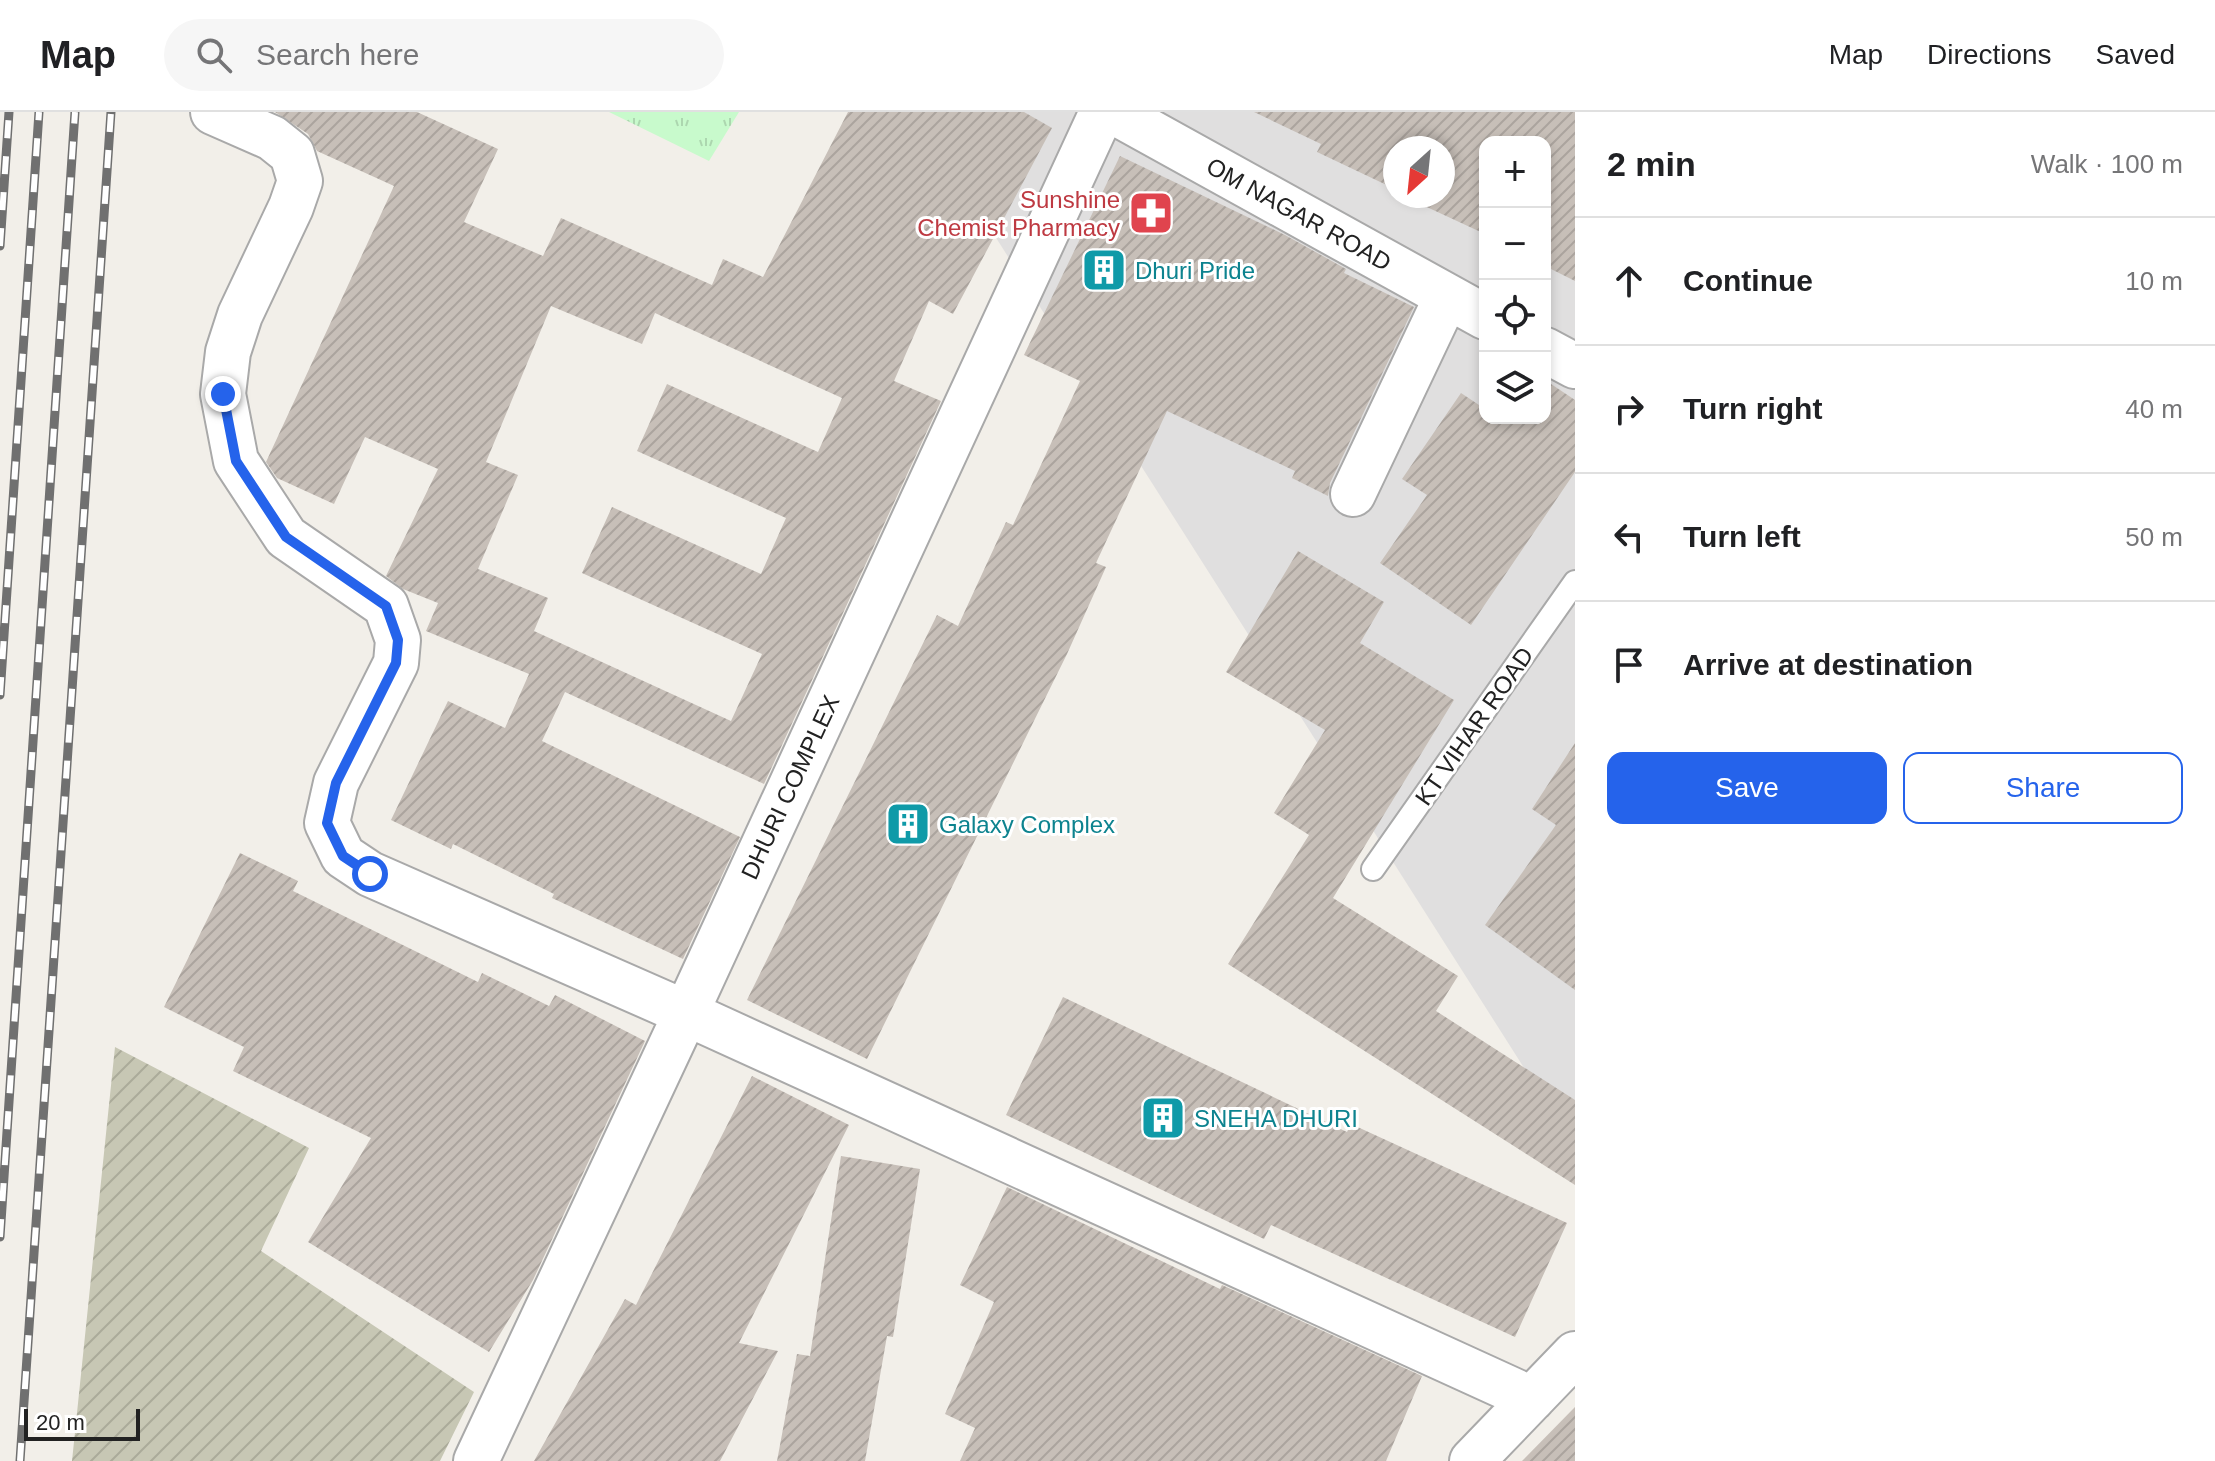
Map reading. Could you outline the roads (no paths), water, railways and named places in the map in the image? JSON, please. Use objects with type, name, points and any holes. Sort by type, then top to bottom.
[{"type":"street","points":[[213,112],[272,138],[292,154],[300,181],[291,207],[240,315],[228,352],[223,394],[236,461],[286,537],[386,606],[398,640],[396,663],[336,783],[327,823],[343,856],[370,874],[686,1013],[1532,1399]]},
{"type":"street","name":"DHURI COMPLEX","points":[[476,1461],[1102,112]]},
{"type":"street","name":"OM NAGAR ROAD","points":[[1114,112],[1479,314]]},
{"type":"street","points":[[1353,494],[1447,296]]},
{"type":"street","points":[[1549,352],[1575,366]]},
{"type":"street","points":[[1472,1461],[1575,1354]]},
{"type":"lane","name":"KT VIHAR ROAD","points":[[1373,869],[1575,582]]},
{"type":"railway","points":[[0,246],[9,112]]},
{"type":"railway","points":[[0,695],[39,112]]},
{"type":"railway","points":[[0,1237],[75,112]]},
{"type":"railway","points":[[20,1461],[111,112]]},
{"type":"place","name":"Sunshine Chemist Pharmacy","points":[[1151,213]]},
{"type":"place","name":"Dhuri Pride","points":[[1104,270]]},
{"type":"place","name":"Galaxy Complex","points":[[908,824]]},
{"type":"place","name":"SNEHA DHURI","points":[[1163,1118]]}]
